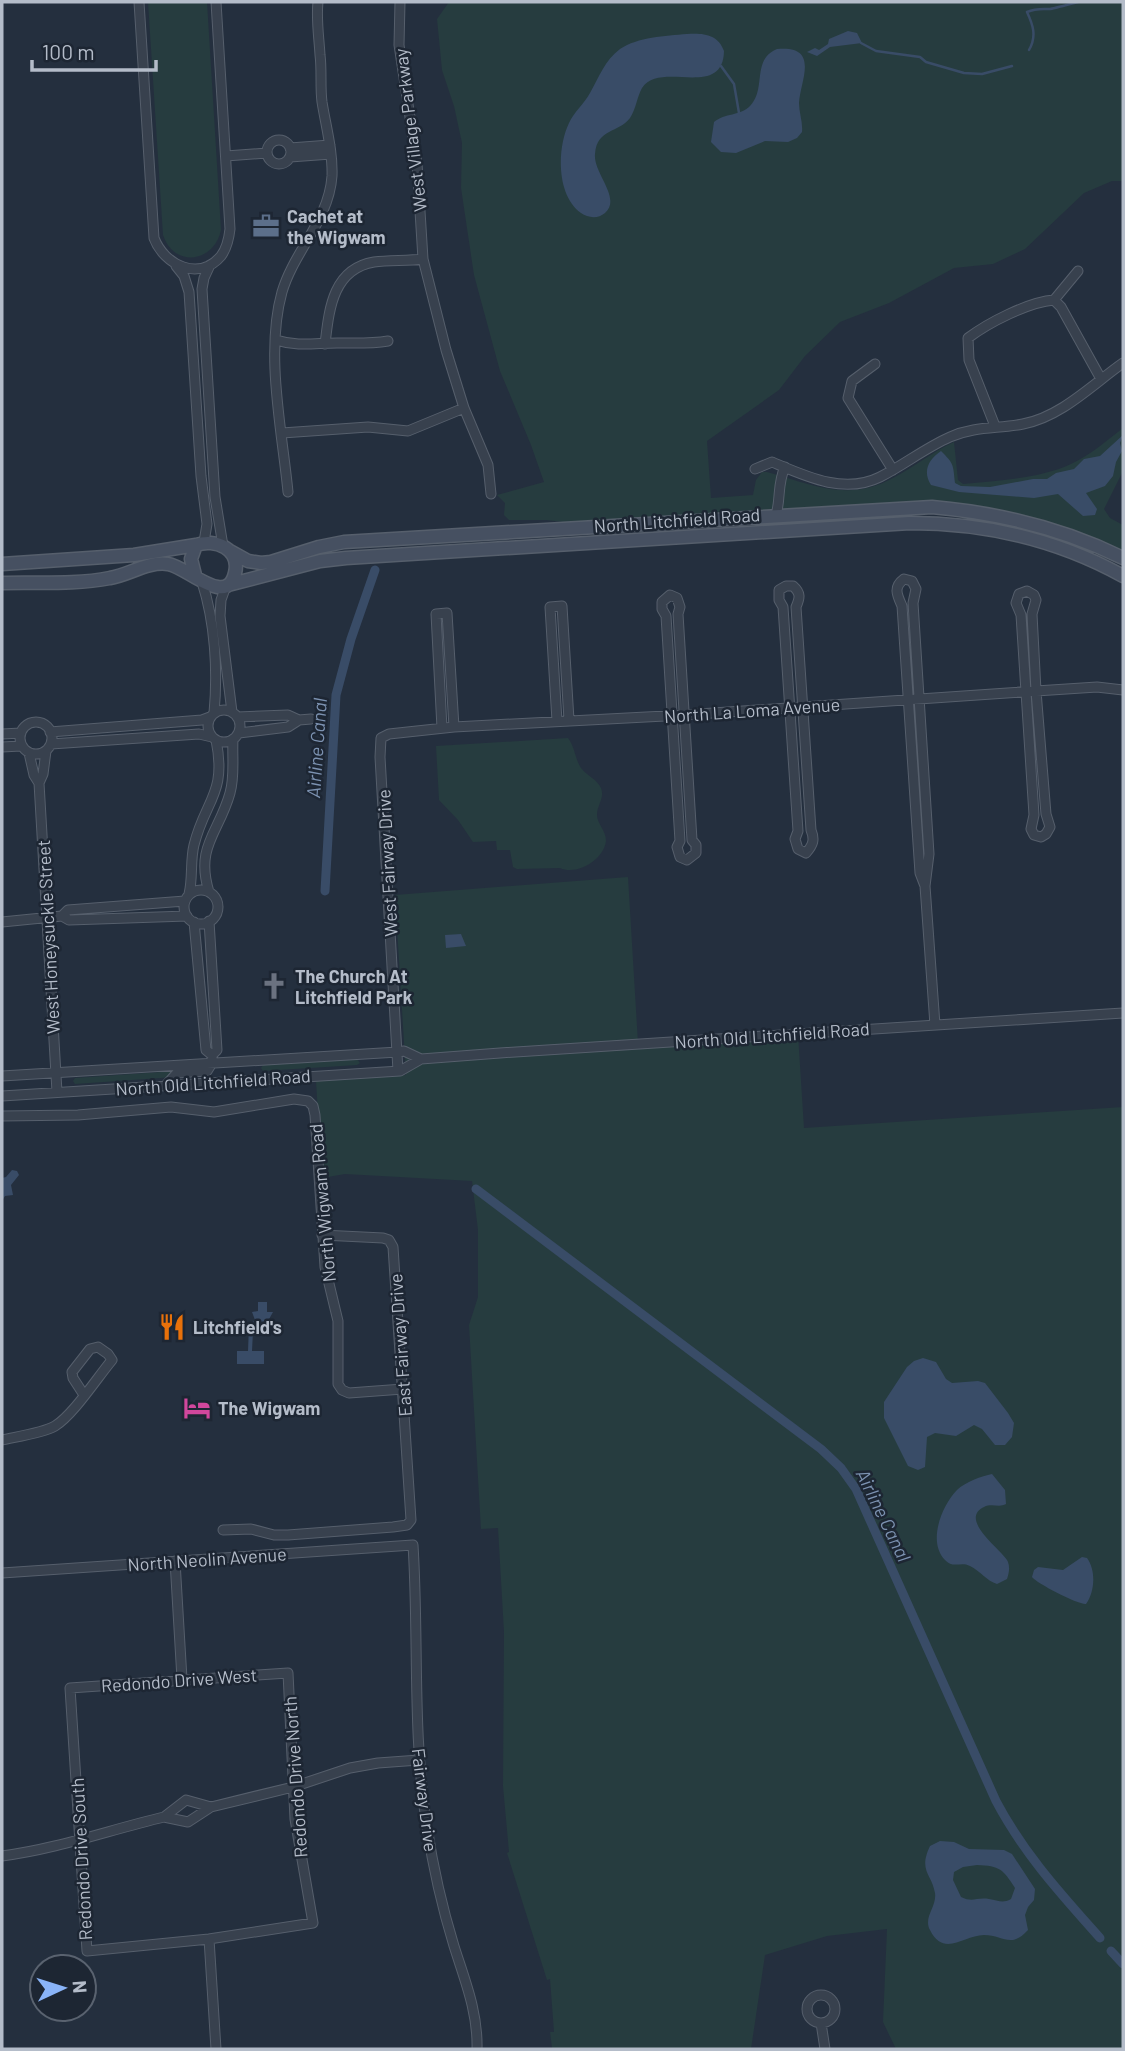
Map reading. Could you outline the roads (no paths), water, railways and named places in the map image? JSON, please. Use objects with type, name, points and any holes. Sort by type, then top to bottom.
[{"type":"main road","name":"North Litchfield Road","points":[[226,548],[248,561],[261,563],[344,542],[916,507],[977,512],[1058,530],[1123,558]]},
{"type":"main road","name":"North Litchfield Road","points":[[227,585],[320,561],[346,558],[923,523],[1013,534],[1088,558],[1123,576]]},
{"type":"main road","points":[[2,564],[134,555],[211,542],[226,548],[236,570],[227,585],[213,587],[178,566],[158,563],[111,578],[2,583]]},
{"type":"main road","points":[[199,578],[191,559],[200,544]]},
{"type":"street","points":[[139,2],[154,238],[157,247],[188,284],[201,476],[207,524],[200,544]]},
{"type":"street","points":[[216,2],[230,229],[228,244],[221,256],[210,265],[202,289],[215,497],[226,548]]},
{"type":"street","points":[[288,492],[278,405],[276,340],[281,295],[289,271],[314,229],[330,193],[331,149],[322,102],[318,2]]},
{"type":"street","name":"West Village Parkway","points":[[400,2],[399,45],[415,147],[423,259],[464,408],[488,465],[491,494]]},
{"type":"street","points":[[275,141],[286,142],[290,152],[285,163],[277,164],[270,160],[267,153],[269,145],[275,141]]},
{"type":"street","points":[[290,152],[331,149]]},
{"type":"street","points":[[226,156],[267,153]]},
{"type":"street","points":[[325,344],[331,304],[336,289],[346,276],[373,262],[423,259]]},
{"type":"street","points":[[174,265],[184,268],[210,265]]},
{"type":"street","points":[[995,426],[969,360],[968,338],[982,327],[1042,301],[1054,300],[1078,271]]},
{"type":"street","points":[[1054,300],[1061,307],[1101,379]]},
{"type":"street","points":[[192,338],[205,337]]},
{"type":"street","points":[[276,340],[303,346],[388,341]]},
{"type":"street","points":[[755,469],[772,462],[823,483],[850,484],[877,479],[949,437],[971,430],[1024,424],[1057,411],[1123,363]]},
{"type":"street","points":[[875,364],[852,381],[848,398],[893,470]]},
{"type":"street","points":[[282,433],[368,428],[408,431],[464,408]]},
{"type":"street","points":[[776,515],[779,506],[778,480],[785,467]]},
{"type":"street","points":[[199,578],[211,620],[215,698],[208,727],[219,753],[219,783],[194,845],[184,909],[191,919],[206,1050],[212,1059]]},
{"type":"street","points":[[925,886],[920,873],[902,606],[896,590],[898,583],[904,579],[912,581],[916,589],[913,603],[929,854],[925,886],[935,1025]]},
{"type":"street","points":[[209,892],[205,879],[205,855],[209,838],[230,795],[240,722],[234,715],[220,616],[221,600],[227,585]]},
{"type":"street","points":[[786,586],[793,586],[799,591],[800,599],[796,607],[798,644],[811,830],[814,837],[813,846],[806,853],[797,849],[795,839],[798,831],[795,782],[779,590],[786,586]]},
{"type":"street","points":[[1027,592],[1034,595],[1036,600],[1032,614],[1033,632],[1046,814],[1050,827],[1041,837],[1034,835],[1031,829],[1034,815],[1021,615],[1016,603],[1019,594],[1027,592]]},
{"type":"street","points":[[670,596],[677,598],[679,602],[680,652],[692,840],[696,845],[696,853],[687,860],[680,857],[677,847],[680,841],[673,715],[666,616],[662,610],[662,602],[670,596]]},
{"type":"street","points":[[557,721],[550,607],[562,607],[569,720]]},
{"type":"street","points":[[442,728],[436,614],[447,613],[454,727]]},
{"type":"street","points":[[1022,633],[1033,632]]},
{"type":"street","points":[[904,639],[915,638]]},
{"type":"street","points":[[785,645],[798,644]]},
{"type":"street","points":[[669,653],[680,652]]},
{"type":"street","points":[[553,662],[565,661]]},
{"type":"street","points":[[439,670],[450,669]]},
{"type":"street","name":"North La Loma Avenue","points":[[381,738],[394,732],[454,727],[684,715],[1097,687],[1123,691]]},
{"type":"street","points":[[50,732],[202,720],[224,710],[246,719],[288,715],[299,720]]},
{"type":"street","points":[[2,747],[21,746],[29,753],[37,755],[48,748],[199,734],[226,742],[236,736],[288,727],[299,720],[311,719]]},
{"type":"street","points":[[21,746],[21,733],[27,725],[35,722],[46,726],[50,732],[48,748]]},
{"type":"street","points":[[2,734],[21,733]]},
{"type":"street","name":"West Fairway Drive","points":[[381,738],[398,1070]]},
{"type":"street","name":"West Honeysuckle Street","points":[[39,783],[48,748]]},
{"type":"street","name":"West Honeysuckle Street","points":[[29,753],[34,775],[39,783],[57,1092]]},
{"type":"street","points":[[1031,767],[1042,766]]},
{"type":"street","points":[[795,782],[807,781]]},
{"type":"street","points":[[914,785],[925,785]]},
{"type":"street","points":[[677,790],[689,789]]},
{"type":"street","points":[[2,922],[62,916],[69,920],[209,921],[215,916],[218,905],[214,895],[199,890],[187,898],[68,910],[62,916]]},
{"type":"street","points":[[166,1085],[177,1073],[206,1071],[217,1050],[209,921]]},
{"type":"street","name":"North Old Litchfield Road","points":[[2,1096],[398,1070],[421,1059],[1123,1013]]},
{"type":"street","name":"North Old Litchfield Road","points":[[2,1076],[212,1059],[404,1051],[421,1059]]},
{"type":"street","name":"North Wigwam Road","points":[[2,1116],[78,1115],[170,1107],[214,1112],[278,1100],[308,1101],[313,1106],[315,1115],[326,1278],[338,1321],[339,1387],[344,1392],[352,1393],[403,1389]]},
{"type":"street","name":"East Fairway Drive","points":[[223,1530],[254,1529],[277,1535],[352,1531],[407,1525],[411,1518],[393,1244],[383,1238],[322,1235]]},
{"type":"street","points":[[2,1440],[53,1427],[84,1395],[112,1360],[101,1348],[90,1349],[73,1369],[73,1378],[84,1395]]},
{"type":"street","name":"North Neolin Avenue","points":[[2,1573],[413,1545]]},
{"type":"street","name":"Fairway Drive","points":[[413,1545],[417,1605],[419,1760],[433,1861],[451,1934],[473,2003],[477,2049]]},
{"type":"street","points":[[174,1561],[182,1679]]},
{"type":"street","name":"Redondo Drive West","points":[[70,1688],[289,1673]]},
{"type":"street","name":"Redondo Drive North","points":[[209,1939],[313,1923],[298,1842],[289,1673]]},
{"type":"street","name":"Redondo Drive South","points":[[70,1688],[87,1951],[209,1939]]},
{"type":"street","points":[[163,1816],[188,1822],[195,1820],[211,1807],[293,1787],[350,1768],[419,1760]]},
{"type":"street","points":[[2,1857],[80,1840],[163,1816],[186,1800],[211,1807]]},
{"type":"street","points":[[209,1939],[216,2049]]},
{"type":"street","points":[[821,2023],[825,2049]]},
{"type":"water","points":[[848,31],[857,33],[862,43],[830,47],[817,56],[807,52],[815,48],[819,50],[828,44],[829,39]]},
{"type":"water","points":[[704,34],[718,41],[724,51],[721,66],[713,74],[702,77],[662,77],[651,80],[642,88],[630,118],[604,135],[597,146],[596,161],[609,193],[609,207],[599,216],[584,215],[567,195],[561,171],[562,145],[571,119],[588,97],[606,64],[620,49],[643,40]]},
{"type":"water","points":[[777,49],[791,49],[804,59],[799,103],[802,132],[788,142],[765,141],[736,153],[721,152],[711,142],[714,122],[750,106],[758,91],[764,60]]},
{"type":"water","points":[[1123,435],[1120,443],[1122,451],[1113,476],[1105,486],[1086,493],[1097,509],[1095,515],[1083,516],[1058,494],[1034,498],[959,492],[931,485],[928,480],[930,462],[941,451],[952,465],[955,483],[961,486],[990,487],[1047,479],[1056,473],[1074,469],[1084,459],[1100,456]]},
{"type":"water","points":[[461,934],[466,946],[446,948],[445,935]]},
{"type":"water","points":[[12,1170],[19,1175],[11,1185],[13,1195],[5,1196],[2,1201],[2,1178]]},
{"type":"water","points":[[258,1302],[267,1302],[267,1312],[273,1312],[268,1321],[258,1322],[253,1331],[252,1351],[264,1351],[264,1364],[237,1364],[237,1351],[248,1351],[249,1326],[255,1320],[252,1312],[258,1311]]},
{"type":"water","points":[[923,1358],[936,1362],[946,1379],[952,1383],[985,1383],[1014,1423],[1012,1437],[1005,1445],[995,1445],[982,1429],[974,1425],[956,1436],[935,1433],[927,1437],[925,1467],[918,1470],[908,1466],[884,1418],[884,1402],[907,1367]]},
{"type":"water","points":[[992,1474],[1005,1490],[1006,1504],[984,1507],[977,1513],[976,1520],[985,1536],[1008,1562],[1007,1579],[997,1584],[970,1566],[948,1563],[937,1544],[939,1524],[951,1497],[964,1484]]},
{"type":"water","points":[[1082,1557],[1087,1558],[1093,1575],[1091,1593],[1086,1604],[1058,1593],[1032,1577],[1038,1567],[1063,1570]]},
{"type":"water","points":[[940,1841],[954,1842],[969,1849],[1004,1850],[1012,1854],[1035,1889],[1034,1900],[1025,1915],[1028,1930],[1012,1940],[984,1935],[948,1944],[936,1938],[928,1925],[935,1898],[925,1861],[930,1846]],"holes":[[[985,1865],[1000,1870],[1007,1877],[1015,1888],[1011,1899],[969,1900],[961,1897],[953,1880],[954,1872],[963,1867]]]},
{"type":"waterway","points":[[1029,50],[1033,31],[1027,12],[1078,2]]},
{"type":"waterway","points":[[861,43],[876,51],[920,57],[926,62],[964,73],[982,74],[1012,66]]},
{"type":"waterway","points":[[721,66],[734,84],[739,113]]},
{"type":"waterway","name":"Airline Canal","points":[[325,891],[336,695],[351,639],[375,570]]},
{"type":"waterway","name":"Airline Canal","points":[[476,1189],[821,1449],[841,1468],[856,1489],[996,1801],[1031,1856],[1100,1938]]},
{"type":"waterway","name":"Airline Canal","points":[[1111,1951],[1123,1964]]},
{"type":"place","name":"Cachet at the Wigwam","points":[[266,226]]},
{"type":"place","name":"The Church At Litchfield Park","points":[[274,986]]},
{"type":"place","name":"Litchfield's","points":[[172,1327]]},
{"type":"place","name":"The Wigwam","points":[[197,1408]]}]
